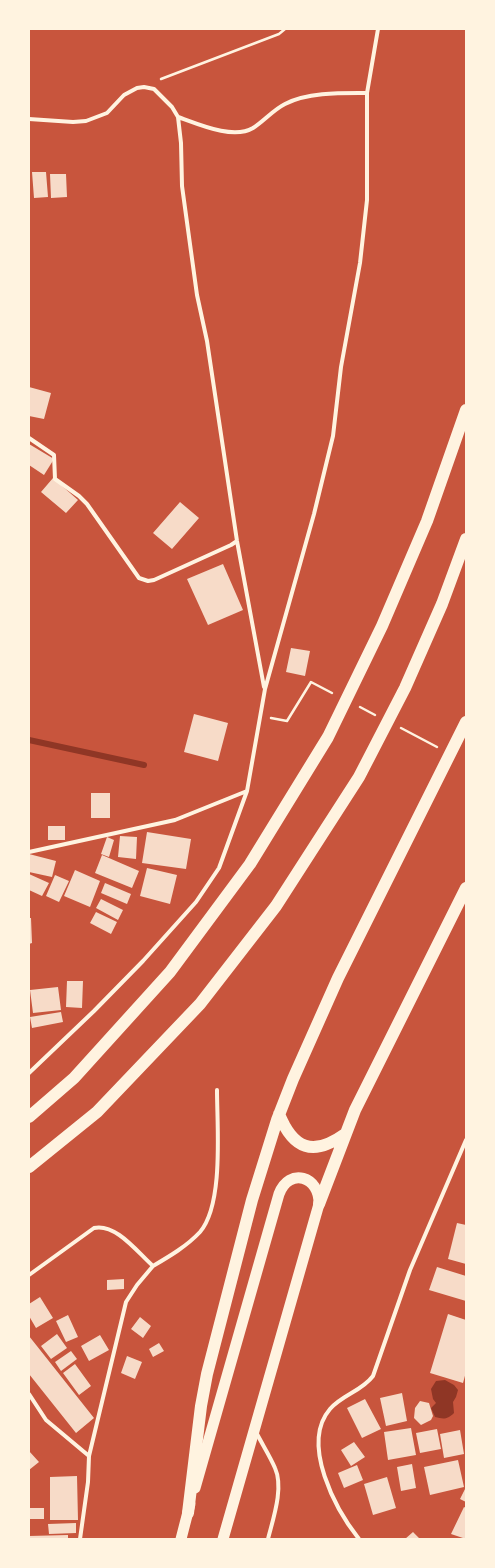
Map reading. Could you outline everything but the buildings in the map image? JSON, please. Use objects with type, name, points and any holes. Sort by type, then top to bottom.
[{"type":"highway","points":[[29,1117],[74,1078],[170,972],[254,857],[328,737],[382,626],[427,521],[466,410]]},
{"type":"highway","points":[[29,1168],[96,1112],[200,1004],[276,906],[359,777],[402,695],[442,604],[466,539]]},
{"type":"highway","points":[[188,1513],[201,1406],[207,1374],[252,1200],[279,1114],[293,1078],[338,978],[466,722]]},
{"type":"highway","points":[[223,1539],[319,1204],[345,1134],[380,1058],[412,999],[466,888]]},
{"type":"highway","points":[[279,1114],[291,1137],[300,1143],[312,1147],[323,1147],[345,1134]]},
{"type":"highway","points":[[180,1539],[281,1189],[292,1179],[305,1179],[316,1187],[319,1204]]},
{"type":"street","points":[[29,1073],[127,978],[196,902],[219,868],[247,791],[265,690],[314,514],[333,436],[341,367],[360,263],[367,200],[367,93],[378,29]]},
{"type":"street","points":[[29,118],[72,122],[86,121],[107,113],[124,95],[144,86],[154,89],[172,107],[178,117],[185,216],[197,295],[207,342],[237,541],[265,690]]},
{"type":"street","points":[[178,117],[211,129],[239,131],[251,129],[285,104],[312,96],[339,93],[367,93]]},
{"type":"street","points":[[29,438],[54,455],[56,460],[54,471],[56,479],[73,491],[87,504],[139,578],[148,581],[154,580],[237,541]]},
{"type":"street","points":[[29,852],[175,820],[247,791]]},
{"type":"street","points":[[80,1539],[88,1482],[89,1456],[126,1302],[137,1285],[153,1266],[187,1244],[201,1231],[214,1204],[217,1168],[217,1090]]},
{"type":"street","points":[[359,1539],[344,1517],[323,1473],[319,1453],[323,1424],[328,1411],[334,1405],[363,1387],[374,1376],[405,1284],[466,1140]]},
{"type":"street","points":[[29,1275],[89,1231],[100,1226],[120,1235],[153,1266]]},
{"type":"street","points":[[29,1394],[46,1420],[89,1456]]},
{"type":"street","points":[[254,1428],[276,1468],[278,1478],[277,1499],[268,1539]]},
{"type":"path","points":[[144,86],[184,69],[279,34],[285,29]]},
{"type":"path","points":[[287,721],[311,682]]},
{"type":"shaded area","points":[[445,1380],[454,1385],[458,1390],[453,1402],[454,1413],[447,1418],[435,1417],[431,1408],[436,1403],[433,1399],[431,1389],[436,1381]]},
{"type":"waterway","points":[[29,740],[144,765]]}]
